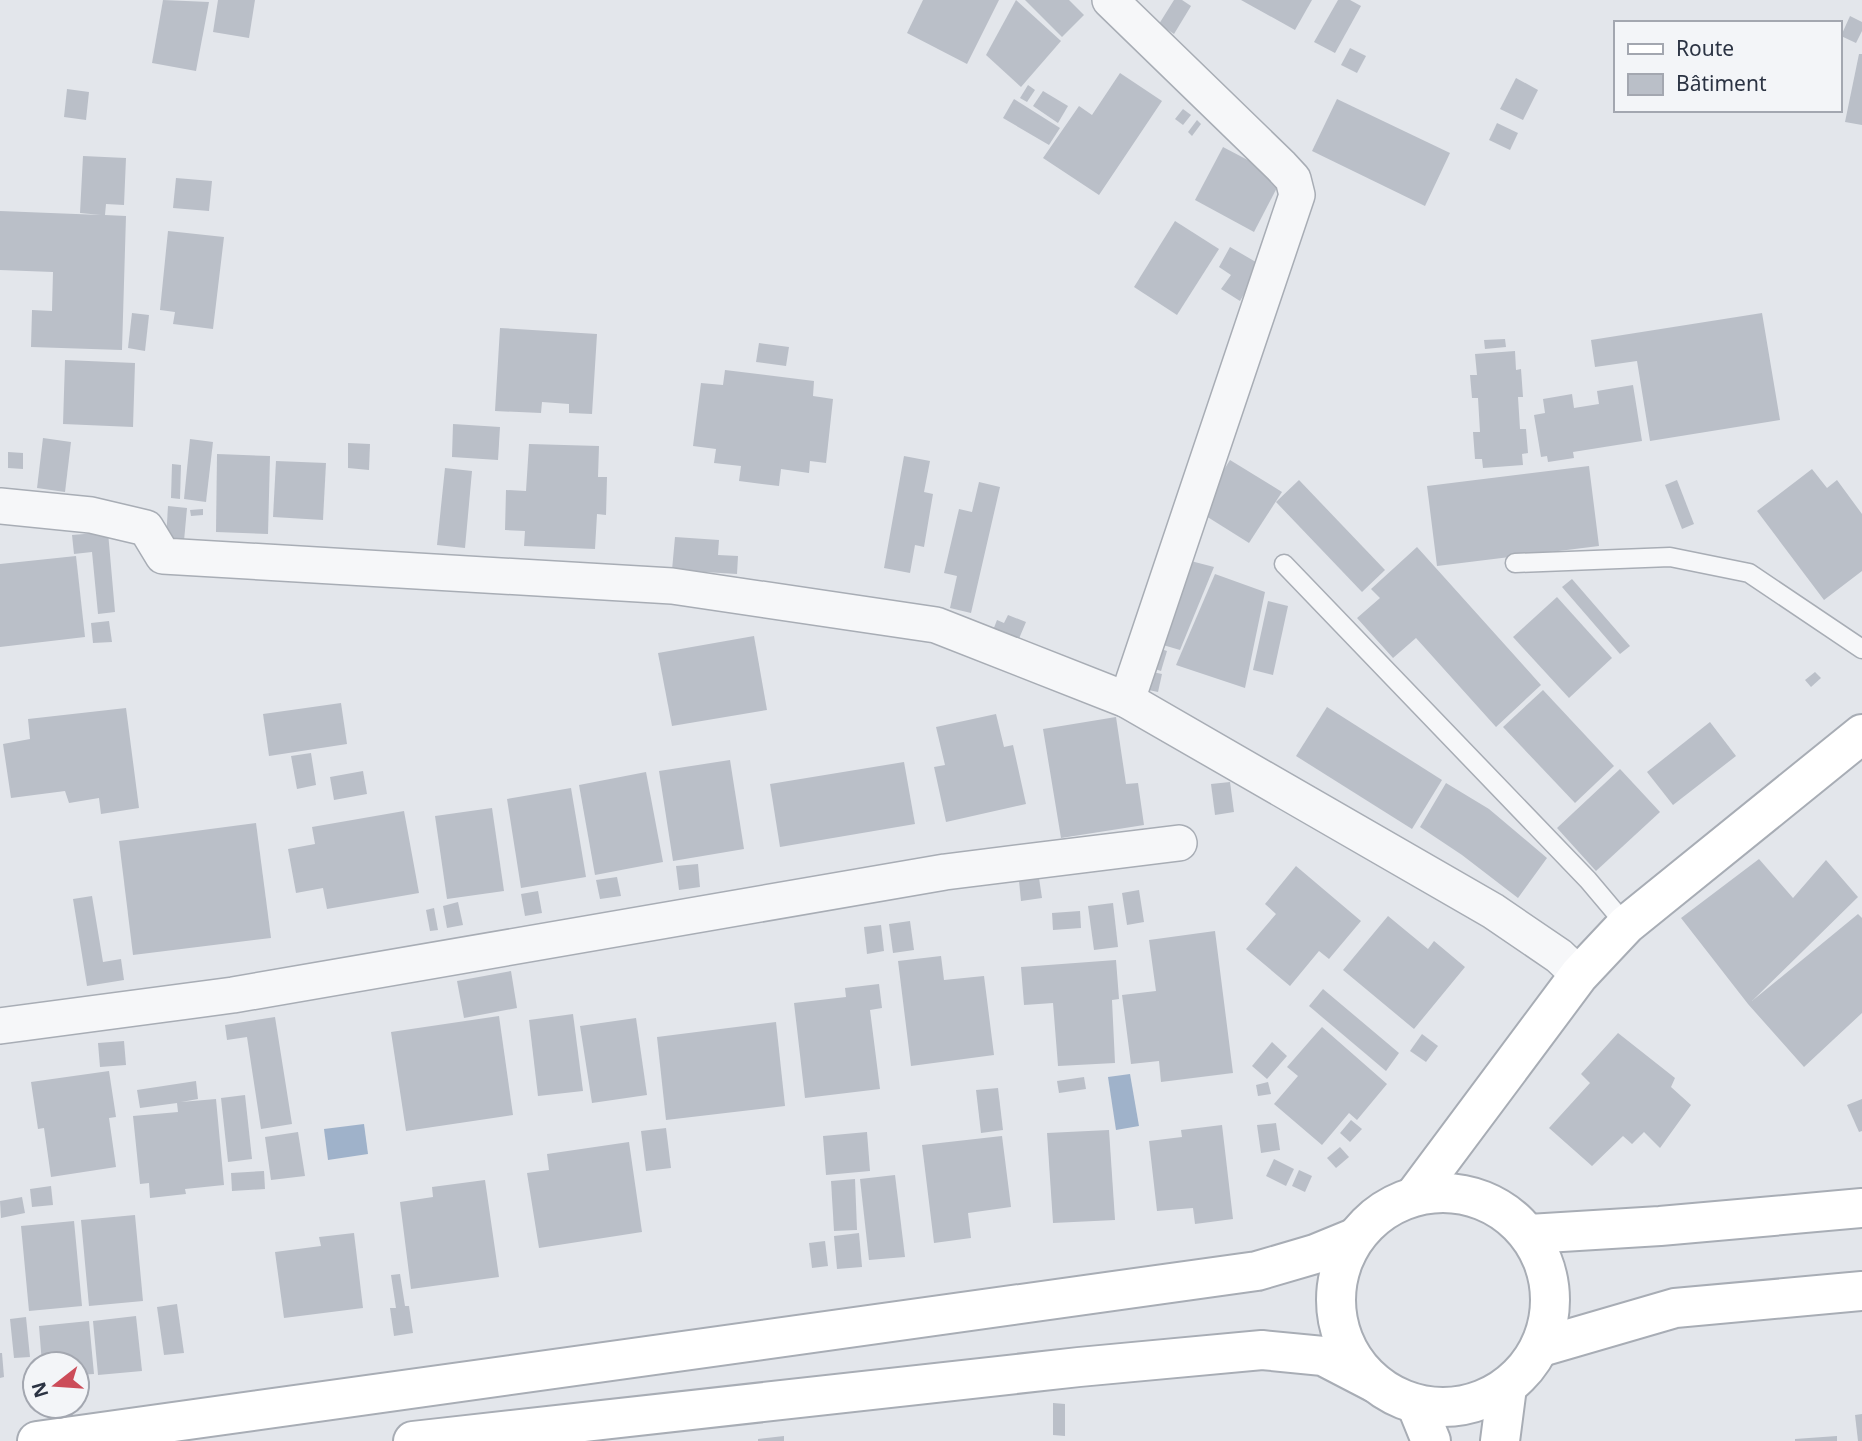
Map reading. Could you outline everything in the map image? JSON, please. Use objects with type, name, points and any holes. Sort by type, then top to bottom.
[{"type":"main road","points":[[1415,1195],[1579,975],[1626,925],[1862,734]]},
{"type":"main road","points":[[37,1441],[1257,1272],[1315,1254],[1354,1238],[1378,1214],[1415,1195],[1436,1192],[1478,1198],[1497,1206],[1514,1219],[1529,1234],[1547,1269],[1550,1289],[1551,1308],[1541,1347],[1521,1376],[1487,1399],[1464,1406],[1440,1408],[1416,1404],[1394,1396],[1323,1356],[1262,1350],[413,1441]]},
{"type":"main road","points":[[1529,1234],[1660,1226],[1862,1208]]},
{"type":"main road","points":[[1354,1238],[1339,1276],[1336,1310],[1345,1342],[1363,1371],[1375,1383]]},
{"type":"main road","points":[[1541,1347],[1675,1308],[1862,1291]]},
{"type":"main road","points":[[1500,1441],[1507,1387]]},
{"type":"main road","points":[[1416,1404],[1431,1441]]},
{"type":"street","points":[[1110,0],[1287,172],[1293,179],[1297,195],[1128,700]]},
{"type":"street","points":[[0,506],[91,515],[146,528],[163,556],[672,586],[936,625],[1128,700],[1493,911],[1559,956],[1579,975]]},
{"type":"street","points":[[0,1026],[233,995],[945,872],[1179,843]]},
{"type":"lane","points":[[1515,563],[1670,557],[1749,573],[1862,649]]},
{"type":"lane","points":[[1284,564],[1588,880],[1626,925]]},
{"type":"water","points":[[1130,1074],[1139,1126],[1116,1130],[1108,1077]]},
{"type":"water","points":[[364,1124],[368,1154],[328,1160],[324,1129]]},
{"type":"building","points":[[163,0],[209,2],[196,71],[152,63]]},
{"type":"building","points":[[218,0],[255,0],[249,38],[213,32]]},
{"type":"building","points":[[923,0],[999,0],[967,64],[907,33]]},
{"type":"building","points":[[1016,0],[1061,41],[1021,87],[986,55]]},
{"type":"building","points":[[1025,0],[1069,0],[1084,15],[1062,37]]},
{"type":"building","points":[[1174,0],[1182,0],[1191,6],[1174,34],[1159,24]]},
{"type":"building","points":[[1241,0],[1312,0],[1295,30]]},
{"type":"building","points":[[1338,0],[1350,0],[1361,6],[1335,53],[1314,42]]},
{"type":"building","points":[[1850,16],[1862,22],[1862,31],[1856,43],[1841,36]]},
{"type":"building","points":[[1350,48],[1366,56],[1357,73],[1341,65]]},
{"type":"building","points":[[1859,54],[1862,54],[1862,125],[1845,122]]},
{"type":"building","points":[[1120,73],[1162,101],[1099,195],[1043,158],[1079,106],[1092,115]]},
{"type":"building","points":[[1516,78],[1538,90],[1523,120],[1500,109]]},
{"type":"building","points":[[1028,85],[1035,90],[1027,102],[1020,98]]},
{"type":"building","points":[[67,89],[89,92],[86,120],[64,117]]},
{"type":"building","points":[[1043,91],[1068,106],[1058,123],[1033,106]]},
{"type":"building","points":[[1014,99],[1060,128],[1049,145],[1003,118]]},
{"type":"building","points":[[1337,99],[1450,153],[1425,206],[1312,151]]},
{"type":"building","points":[[1183,109],[1191,115],[1183,125],[1175,119]]},
{"type":"building","points":[[1197,120],[1201,124],[1192,136],[1188,132]]},
{"type":"building","points":[[1497,123],[1518,133],[1510,150],[1489,140]]},
{"type":"building","points":[[1223,147],[1282,178],[1254,232],[1195,200]]},
{"type":"building","points":[[83,156],[126,158],[124,205],[106,204],[105,215],[126,216],[122,350],[31,347],[32,310],[52,311],[53,272],[0,270],[0,211],[101,215],[80,213]]},
{"type":"building","points":[[176,178],[212,181],[209,211],[173,208]]},
{"type":"building","points":[[1175,221],[1219,249],[1177,315],[1134,287]]},
{"type":"building","points":[[168,231],[224,237],[213,329],[173,324],[175,312],[160,310]]},
{"type":"building","points":[[1230,247],[1261,265],[1240,301],[1221,289],[1231,275],[1219,267]]},
{"type":"building","points":[[132,313],[149,315],[145,351],[128,348]]},
{"type":"building","points":[[1762,313],[1780,420],[1650,441],[1637,361],[1595,367],[1591,340]]},
{"type":"building","points":[[500,328],[597,334],[592,414],[569,413],[569,404],[542,402],[541,413],[495,411]]},
{"type":"building","points":[[1505,339],[1506,347],[1485,349],[1484,340]]},
{"type":"building","points":[[759,343],[789,347],[786,366],[756,362]]},
{"type":"building","points":[[1515,351],[1516,370],[1521,369],[1523,397],[1518,397],[1520,429],[1526,429],[1528,453],[1522,454],[1523,465],[1483,468],[1482,459],[1475,459],[1473,432],[1480,432],[1478,398],[1472,398],[1470,375],[1477,375],[1475,354]]},
{"type":"building","points":[[65,360],[135,363],[133,427],[63,424]]},
{"type":"building","points":[[725,370],[814,381],[813,396],[833,399],[826,463],[810,461],[809,473],[781,469],[779,486],[739,481],[741,466],[714,463],[716,449],[693,446],[701,383],[723,385]]},
{"type":"building","points":[[1633,385],[1642,441],[1573,452],[1574,458],[1548,462],[1547,456],[1541,457],[1534,415],[1545,413],[1543,399],[1572,394],[1574,408],[1599,404],[1597,391]]},
{"type":"building","points":[[453,424],[500,427],[498,460],[452,457]]},
{"type":"building","points":[[43,438],[71,442],[65,492],[37,488]]},
{"type":"building","points":[[190,439],[213,442],[206,502],[184,499]]},
{"type":"building","points":[[348,443],[370,444],[369,470],[348,468]]},
{"type":"building","points":[[529,444],[599,446],[598,477],[607,477],[606,515],[597,514],[595,549],[524,546],[525,531],[505,530],[506,490],[526,491]]},
{"type":"building","points":[[8,452],[23,453],[23,469],[8,468]]},
{"type":"building","points":[[217,454],[270,456],[268,534],[216,532]]},
{"type":"building","points":[[904,456],[930,461],[924,492],[933,494],[924,547],[915,545],[910,573],[884,568]]},
{"type":"building","points":[[1230,460],[1282,492],[1249,543],[1198,511]]},
{"type":"building","points":[[276,461],[326,463],[323,520],[273,517]]},
{"type":"building","points":[[172,464],[181,465],[180,499],[171,498]]},
{"type":"building","points":[[1589,466],[1599,546],[1437,566],[1427,486]]},
{"type":"building","points":[[445,468],[472,471],[465,548],[437,545]]},
{"type":"building","points":[[1812,469],[1827,488],[1837,480],[1862,514],[1862,571],[1824,600],[1757,511]]},
{"type":"building","points":[[1299,480],[1385,570],[1362,592],[1276,502]]},
{"type":"building","points":[[1677,480],[1694,524],[1682,529],[1665,485]]},
{"type":"building","points":[[979,482],[1000,487],[971,613],[950,608],[957,576],[944,573],[959,509],[972,512]]},
{"type":"building","points":[[168,506],[187,508],[184,541],[166,540]]},
{"type":"building","points":[[203,509],[203,515],[191,516],[190,510]]},
{"type":"building","points":[[108,532],[115,612],[98,614],[92,552],[74,554],[72,535]]},
{"type":"building","points":[[675,537],[719,540],[718,555],[738,556],[737,574],[672,570]]},
{"type":"building","points":[[1417,547],[1541,685],[1496,727],[1416,638],[1393,658],[1357,618],[1380,598],[1371,589]]},
{"type":"building","points":[[76,556],[85,637],[0,647],[0,564]]},
{"type":"building","points":[[1187,560],[1214,567],[1180,650],[1163,645]]},
{"type":"building","points":[[1215,574],[1265,592],[1245,688],[1176,665]]},
{"type":"building","points":[[1572,579],[1630,646],[1620,654],[1562,587]]},
{"type":"building","points":[[1557,597],[1612,658],[1569,698],[1513,637]]},
{"type":"building","points":[[1268,601],[1288,606],[1273,675],[1253,670]]},
{"type":"building","points":[[1008,615],[1026,622],[1015,648],[990,638],[997,620],[1004,623]]},
{"type":"building","points":[[109,621],[112,642],[93,643],[91,623]]},
{"type":"building","points":[[754,636],[767,710],[672,726],[658,653]]},
{"type":"building","points":[[1149,645],[1167,651],[1161,671],[1143,665]]},
{"type":"building","points":[[1143,670],[1162,674],[1158,692],[1139,688]]},
{"type":"building","points":[[1815,672],[1821,678],[1811,687],[1805,680]]},
{"type":"building","points":[[1543,690],[1614,766],[1575,803],[1503,727]]},
{"type":"building","points":[[341,703],[347,744],[269,756],[263,714]]},
{"type":"building","points":[[1327,707],[1442,780],[1412,829],[1296,756]]},
{"type":"building","points":[[126,708],[139,808],[101,814],[99,798],[69,803],[65,791],[11,798],[3,744],[30,739],[28,719]]},
{"type":"building","points":[[996,714],[1004,747],[1013,745],[1026,804],[946,822],[934,767],[945,765],[936,727]]},
{"type":"building","points":[[1116,717],[1126,784],[1138,783],[1144,825],[1061,838],[1043,729]]},
{"type":"building","points":[[1710,722],[1736,756],[1673,805],[1647,772]]},
{"type":"building","points":[[311,753],[316,785],[297,789],[291,756]]},
{"type":"building","points":[[730,760],[744,849],[673,861],[659,771]]},
{"type":"building","points":[[904,762],[915,824],[780,847],[770,784]]},
{"type":"building","points":[[1620,769],[1660,812],[1596,871],[1557,828]]},
{"type":"building","points":[[363,771],[367,794],[334,800],[330,777]]},
{"type":"building","points":[[646,772],[663,862],[595,875],[579,785]]},
{"type":"building","points":[[1230,782],[1234,812],[1215,815],[1211,784]]},
{"type":"building","points":[[1446,783],[1489,809],[1547,858],[1518,898],[1420,827]]},
{"type":"building","points":[[571,788],[586,877],[521,888],[507,799]]},
{"type":"building","points":[[492,808],[504,891],[447,899],[435,816]]},
{"type":"building","points":[[404,811],[419,893],[327,909],[323,888],[296,893],[288,849],[315,844],[312,827]]},
{"type":"building","points":[[256,823],[271,938],[133,955],[119,841]]},
{"type":"building","points":[[1759,859],[1793,898],[1826,860],[1858,897],[1752,1001],[1858,914],[1862,918],[1862,1013],[1804,1067],[1748,1004],[1681,918]]},
{"type":"building","points":[[698,864],[700,887],[679,890],[676,866]]},
{"type":"building","points":[[1296,866],[1361,921],[1329,959],[1319,951],[1290,986],[1246,949],[1276,914],[1265,904]]},
{"type":"building","points":[[617,877],[621,896],[600,899],[596,880]]},
{"type":"building","points":[[1039,878],[1042,898],[1021,901],[1019,881]]},
{"type":"building","points":[[1139,890],[1144,922],[1127,925],[1122,893]]},
{"type":"building","points":[[538,891],[542,913],[525,916],[521,894]]},
{"type":"building","points":[[92,896],[103,962],[121,959],[124,980],[87,986],[73,899]]},
{"type":"building","points":[[458,902],[463,925],[447,928],[443,906]]},
{"type":"building","points":[[1113,903],[1118,947],[1094,950],[1088,906]]},
{"type":"building","points":[[434,908],[438,930],[430,931],[426,910]]},
{"type":"building","points":[[1080,911],[1081,928],[1053,930],[1052,913]]},
{"type":"building","points":[[1388,916],[1428,949],[1434,941],[1465,967],[1414,1029],[1343,970]]},
{"type":"building","points":[[910,921],[914,950],[893,953],[889,924]]},
{"type":"building","points":[[881,925],[884,951],[867,954],[864,927]]},
{"type":"building","points":[[1215,931],[1233,1073],[1161,1082],[1159,1061],[1131,1064],[1122,995],[1156,991],[1149,940]]},
{"type":"building","points":[[941,956],[944,980],[984,976],[994,1055],[911,1066],[898,961]]},
{"type":"building","points":[[1116,960],[1119,999],[1112,1000],[1115,1063],[1058,1066],[1053,1003],[1024,1005],[1021,967]]},
{"type":"building","points":[[511,971],[517,1008],[464,1018],[457,981]]},
{"type":"building","points":[[879,984],[882,1008],[870,1010],[880,1089],[805,1098],[794,1003],[846,997],[845,988]]},
{"type":"building","points":[[1323,989],[1399,1053],[1386,1071],[1309,1006]]},
{"type":"building","points":[[573,1014],[583,1091],[538,1096],[529,1020]]},
{"type":"building","points":[[499,1016],[513,1115],[406,1131],[391,1032]]},
{"type":"building","points":[[275,1017],[292,1124],[261,1129],[247,1037],[227,1040],[225,1025]]},
{"type":"building","points":[[636,1018],[647,1095],[592,1103],[580,1026]]},
{"type":"building","points":[[776,1022],[785,1106],[666,1120],[657,1037]]},
{"type":"building","points":[[1322,1027],[1387,1084],[1357,1120],[1349,1113],[1322,1145],[1274,1104],[1298,1076],[1287,1067]]},
{"type":"building","points":[[1618,1033],[1675,1078],[1671,1087],[1691,1105],[1660,1148],[1644,1132],[1632,1144],[1623,1136],[1592,1166],[1549,1128],[1590,1083],[1581,1074]]},
{"type":"building","points":[[1422,1034],[1438,1046],[1426,1062],[1410,1051]]},
{"type":"building","points":[[124,1041],[126,1065],[100,1067],[98,1043]]},
{"type":"building","points":[[1272,1042],[1287,1056],[1267,1079],[1252,1066]]},
{"type":"building","points":[[109,1071],[116,1117],[109,1118],[116,1167],[51,1177],[44,1128],[38,1129],[31,1082]]},
{"type":"building","points":[[1084,1077],[1086,1089],[1059,1093],[1057,1081]]},
{"type":"building","points":[[196,1081],[198,1099],[181,1102],[216,1099],[224,1185],[185,1189],[186,1194],[150,1198],[149,1183],[140,1184],[133,1116],[178,1112],[177,1103],[140,1108],[137,1090]]},
{"type":"building","points":[[1268,1082],[1271,1094],[1258,1096],[1256,1085]]},
{"type":"building","points":[[998,1088],[1003,1130],[981,1133],[976,1090]]},
{"type":"building","points":[[245,1095],[252,1159],[228,1162],[221,1098]]},
{"type":"building","points":[[1862,1099],[1862,1131],[1859,1132],[1847,1105]]},
{"type":"building","points":[[1351,1120],[1362,1129],[1350,1142],[1340,1133]]},
{"type":"building","points":[[1276,1123],[1280,1150],[1261,1153],[1257,1125]]},
{"type":"building","points":[[1222,1125],[1233,1219],[1195,1224],[1193,1208],[1157,1211],[1149,1141],[1182,1137],[1181,1130]]},
{"type":"building","points":[[666,1128],[671,1168],[646,1171],[641,1131]]},
{"type":"building","points":[[1109,1130],[1115,1220],[1053,1223],[1047,1133]]},
{"type":"building","points":[[298,1132],[305,1176],[271,1180],[265,1137]]},
{"type":"building","points":[[867,1132],[870,1171],[826,1175],[823,1136]]},
{"type":"building","points":[[1002,1136],[1011,1207],[968,1213],[971,1238],[934,1243],[922,1145]]},
{"type":"building","points":[[629,1142],[642,1232],[539,1248],[527,1173],[549,1170],[547,1154]]},
{"type":"building","points":[[1340,1147],[1349,1157],[1336,1168],[1327,1158]]},
{"type":"building","points":[[1274,1159],[1294,1169],[1286,1186],[1266,1176]]},
{"type":"building","points":[[1299,1170],[1312,1176],[1305,1192],[1292,1186]]},
{"type":"building","points":[[264,1171],[265,1189],[232,1191],[231,1173]]},
{"type":"building","points":[[895,1175],[905,1257],[869,1260],[860,1179]]},
{"type":"building","points":[[855,1179],[857,1230],[834,1231],[831,1181]]},
{"type":"building","points":[[485,1180],[499,1277],[411,1289],[400,1202],[433,1197],[432,1187]]},
{"type":"building","points":[[51,1186],[53,1205],[32,1207],[30,1189]]},
{"type":"building","points":[[22,1197],[25,1213],[1,1218],[0,1201]]},
{"type":"building","points":[[135,1215],[143,1301],[89,1306],[81,1220]]},
{"type":"building","points":[[74,1221],[82,1306],[29,1311],[21,1226]]},
{"type":"building","points":[[354,1233],[363,1308],[284,1318],[275,1252],[321,1246],[319,1237]]},
{"type":"building","points":[[859,1233],[862,1267],[837,1269],[834,1236]]},
{"type":"building","points":[[825,1241],[828,1266],[812,1268],[809,1243]]},
{"type":"building","points":[[400,1274],[413,1333],[394,1336],[390,1308],[396,1308],[391,1275]]},
{"type":"building","points":[[177,1304],[184,1353],[164,1355],[157,1307]]},
{"type":"building","points":[[136,1316],[142,1371],[98,1375],[93,1321]]},
{"type":"building","points":[[26,1317],[29,1350],[21,1350],[21,1358],[14,1358],[10,1319]]},
{"type":"building","points":[[89,1321],[94,1374],[91,1374],[91,1350],[41,1350],[39,1326]]},
{"type":"building","points":[[0,1353],[4,1377],[0,1378]]},
{"type":"building","points":[[1053,1403],[1065,1404],[1065,1436],[1053,1435]]},
{"type":"building","points":[[1862,1414],[1862,1441],[1858,1441],[1855,1415]]},
{"type":"building","points":[[784,1436],[784,1441],[758,1441],[758,1439]]},
{"type":"building","points":[[1837,1436],[1837,1441],[1795,1441],[1795,1439]]}]
